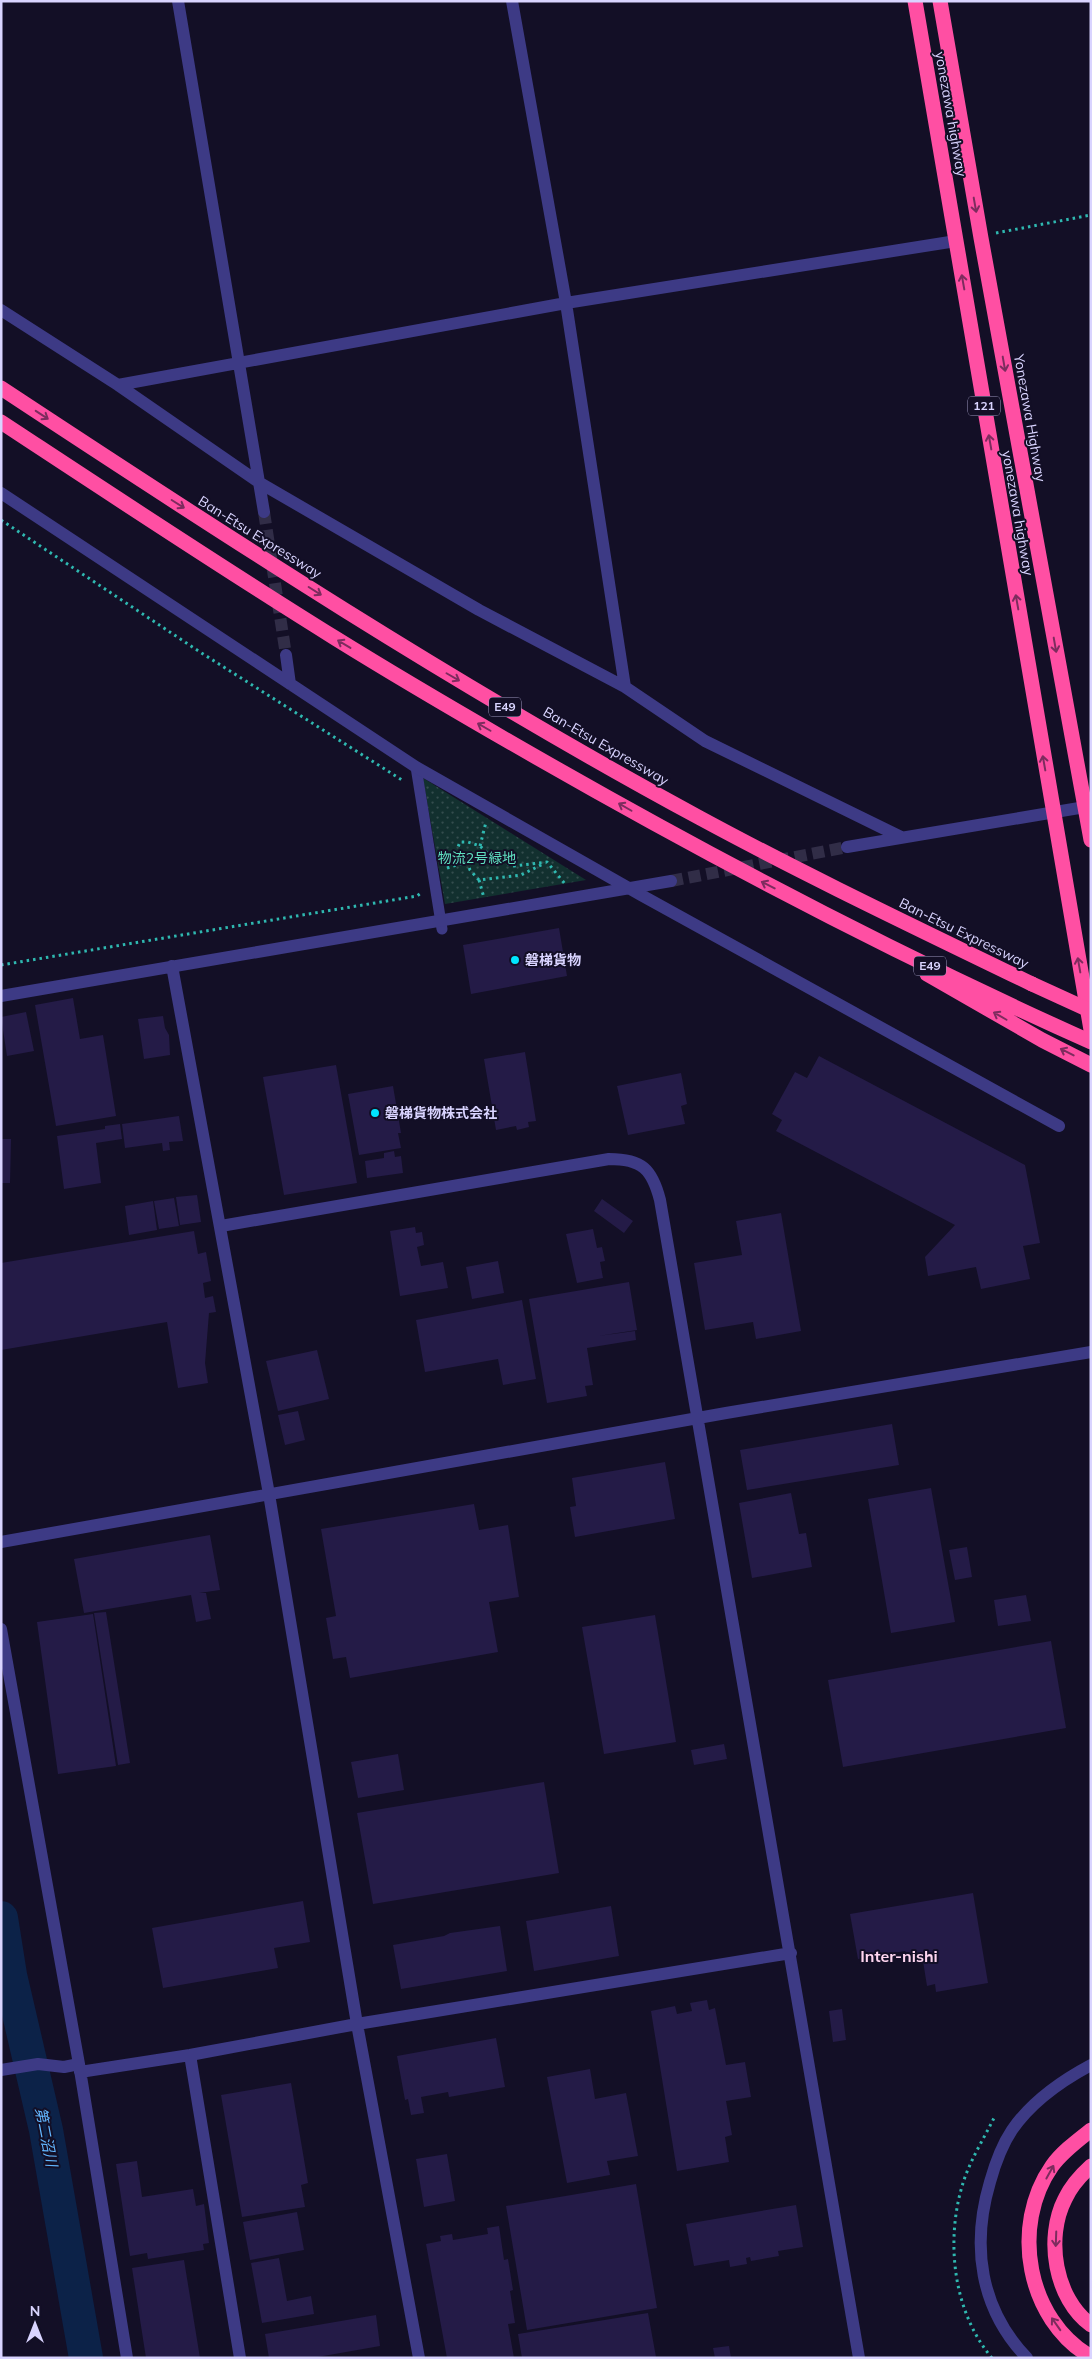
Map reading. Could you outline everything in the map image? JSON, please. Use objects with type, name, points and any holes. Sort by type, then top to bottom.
[{"type":"highway","name":"yonezawa highway","points":[[915,1],[1052,811],[1091,1030]]},
{"type":"highway","name":"Yonezawa Highway","points":[[940,1],[981,238],[1088,806],[1091,840]]},
{"type":"highway","name":"Ban-Etsu Expressway","points":[[1,388],[180,506],[450,675],[700,818],[820,881],[1091,1011]]},
{"type":"highway","name":"E49","points":[[1,422],[158,526],[428,695],[691,845],[811,908],[1091,1042]]},
{"type":"highway","points":[[811,908],[1042,1040],[1091,1065]]},
{"type":"highway","points":[[1091,2130],[1073,2144],[1052,2166],[1038,2194],[1028,2232],[1030,2264],[1039,2297],[1056,2327],[1080,2351],[1091,2357]]},
{"type":"highway","points":[[1091,2166],[1080,2177],[1064,2199],[1056,2225],[1056,2253],[1059,2276],[1070,2304],[1091,2325]]},
{"type":"street","points":[[178,1],[264,512]]},
{"type":"street","points":[[512,1],[566,302],[625,687]]},
{"type":"street","points":[[118,384],[240,364],[566,302],[956,241]]},
{"type":"street","points":[[1,310],[118,384],[260,482],[479,610],[625,687],[705,741],[901,837]]},
{"type":"street","points":[[1,493],[416,767],[630,889],[1059,1126]]},
{"type":"street","points":[[286,655],[290,684]]},
{"type":"street","points":[[846,847],[1088,806]]},
{"type":"street","points":[[1,996],[172,966],[442,925],[671,881]]},
{"type":"street","points":[[172,966],[269,1494],[357,2024],[419,2358]]},
{"type":"street","points":[[221,1226],[609,1159],[636,1163],[645,1167],[650,1172],[660,1200],[791,1953],[859,2358]]},
{"type":"street","points":[[1,1542],[698,1418],[1090,1354]]},
{"type":"street","points":[[1,1628],[79,2068],[127,2358]]},
{"type":"street","points":[[1,2070],[38,2064],[79,2068],[190,2055],[357,2024],[791,1953]]},
{"type":"street","points":[[190,2055],[240,2358]]},
{"type":"street","points":[[1027,2358],[1004,2330],[993,2308],[981,2268],[980,2230],[985,2198],[996,2161],[1012,2130],[1034,2105],[1065,2079],[1091,2065]]},
{"type":"lane","points":[[416,767],[442,925]]},
{"type":"path","points":[[993,234],[1091,215]]},
{"type":"path","points":[[1,520],[200,652],[408,784]]},
{"type":"path","points":[[480,846],[490,808]]},
{"type":"path","points":[[486,824],[494,829]]},
{"type":"path","points":[[485,902],[479,880],[470,870],[458,848],[460,842],[468,842],[480,846],[494,859],[514,866],[547,862]]},
{"type":"path","points":[[540,857],[547,862],[567,887]]},
{"type":"path","points":[[433,872],[467,862]]},
{"type":"path","points":[[479,880],[521,875],[547,862]]},
{"type":"path","points":[[1,965],[417,896],[425,888]]},
{"type":"green space","name":"物流2号緑地","points":[[423,778],[586,880],[445,904]]},
{"type":"building","name":"磐梯貨物","points":[[559,928],[567,976],[471,994],[463,945]]},
{"type":"building","points":[[73,998],[80,1039],[103,1035],[116,1116],[56,1126],[35,1005]]},
{"type":"building","points":[[26,1012],[34,1051],[7,1056],[1,1017]]},
{"type":"building","points":[[163,1016],[165,1028],[169,1035],[170,1055],[144,1059],[138,1019]]},
{"type":"building","points":[[525,1052],[536,1121],[528,1122],[529,1127],[517,1130],[516,1126],[496,1130],[484,1059]]},
{"type":"building","points":[[819,1056],[1025,1165],[1040,1243],[1023,1246],[1030,1279],[981,1289],[976,1267],[928,1276],[925,1257],[955,1225],[776,1131],[782,1120],[772,1114],[795,1072],[807,1078]]},
{"type":"building","points":[[336,1065],[357,1183],[284,1195],[263,1077]]},
{"type":"building","points":[[681,1073],[687,1104],[681,1106],[685,1124],[628,1135],[617,1086]]},
{"type":"building","name":"磐梯貨物株式会社","points":[[393,1086],[401,1133],[398,1133],[401,1148],[359,1155],[348,1094]]},
{"type":"building","points":[[179,1116],[183,1141],[169,1142],[170,1150],[163,1151],[162,1143],[125,1148],[122,1124]]},
{"type":"building","points":[[120,1124],[122,1139],[96,1143],[101,1183],[64,1189],[57,1136],[105,1129],[105,1126]]},
{"type":"building","points":[[1,1139],[11,1139],[10,1183],[1,1183]]},
{"type":"building","points":[[394,1151],[395,1157],[401,1156],[403,1173],[367,1178],[365,1161],[384,1158],[384,1153]]},
{"type":"building","points":[[197,1195],[201,1222],[180,1225],[176,1197]]},
{"type":"building","points":[[174,1198],[179,1226],[159,1229],[154,1201]]},
{"type":"building","points":[[602,1199],[633,1221],[624,1233],[594,1211]]},
{"type":"building","points":[[153,1201],[157,1230],[129,1235],[125,1206]]},
{"type":"building","points":[[781,1213],[801,1331],[756,1339],[753,1322],[705,1330],[694,1263],[742,1255],[736,1221]]},
{"type":"building","points":[[415,1227],[416,1233],[422,1232],[424,1245],[417,1247],[421,1266],[443,1262],[448,1288],[400,1296],[390,1231]]},
{"type":"building","points":[[593,1229],[597,1248],[602,1247],[605,1261],[600,1262],[603,1278],[577,1283],[566,1234]]},
{"type":"building","points":[[194,1231],[198,1254],[206,1252],[211,1281],[203,1283],[205,1298],[213,1296],[216,1312],[209,1313],[205,1363],[208,1383],[178,1388],[167,1322],[1,1350],[1,1263]]},
{"type":"building","points":[[498,1261],[504,1293],[472,1299],[466,1267]]},
{"type":"building","points":[[629,1282],[637,1330],[598,1336],[635,1331],[636,1340],[587,1348],[593,1385],[585,1386],[587,1396],[547,1403],[529,1299]]},
{"type":"building","points":[[522,1300],[536,1379],[503,1385],[498,1359],[425,1372],[416,1320]]},
{"type":"building","points":[[317,1350],[329,1399],[278,1411],[266,1361]]},
{"type":"building","points":[[298,1411],[305,1440],[285,1445],[278,1415]]},
{"type":"building","points":[[892,1424],[899,1465],[747,1490],[740,1450]]},
{"type":"building","points":[[665,1462],[675,1519],[575,1537],[570,1507],[576,1506],[572,1478]]},
{"type":"building","points":[[931,1488],[955,1622],[891,1633],[868,1499]]},
{"type":"building","points":[[791,1493],[799,1534],[806,1533],[812,1567],[752,1578],[739,1503]]},
{"type":"building","points":[[474,1504],[479,1530],[508,1525],[519,1597],[489,1602],[498,1652],[350,1678],[346,1657],[333,1659],[326,1618],[336,1616],[321,1529]]},
{"type":"building","points":[[210,1535],[220,1590],[199,1593],[206,1593],[211,1619],[196,1622],[191,1595],[84,1613],[74,1559]]},
{"type":"building","points":[[967,1547],[972,1577],[955,1580],[949,1550]]},
{"type":"building","points":[[1026,1595],[1031,1621],[998,1626],[994,1600]]},
{"type":"building","points":[[106,1612],[130,1763],[118,1765],[94,1613]]},
{"type":"building","points":[[93,1614],[116,1766],[58,1774],[37,1622]]},
{"type":"building","points":[[655,1615],[676,1742],[604,1754],[582,1627]]},
{"type":"building","points":[[1051,1641],[1066,1728],[843,1767],[828,1680]]},
{"type":"building","points":[[724,1744],[727,1759],[694,1765],[691,1750]]},
{"type":"building","points":[[398,1754],[404,1790],[358,1798],[351,1762]]},
{"type":"building","points":[[544,1782],[559,1873],[373,1904],[357,1813]]},
{"type":"building","points":[[973,1893],[988,1983],[936,1992],[935,1984],[927,1986],[923,1961],[912,1959],[905,1951],[858,1959],[850,1914]]},
{"type":"building","points":[[303,1901],[310,1942],[274,1948],[278,1968],[163,1988],[152,1928]]},
{"type":"building","points":[[611,1906],[619,1956],[534,1971],[526,1921]]},
{"type":"building","points":[[500,1926],[507,1971],[401,1989],[393,1945],[444,1936],[450,1933]]},
{"type":"building","points":[[707,2000],[709,2010],[715,2008],[726,2065],[745,2062],[751,2097],[726,2101],[732,2135],[725,2137],[729,2162],[677,2171],[651,2011],[675,2006],[677,2014],[692,2011],[690,2003]]},
{"type":"building","points":[[842,2009],[846,2040],[833,2042],[829,2011]]},
{"type":"building","points":[[496,2038],[505,2087],[449,2097],[448,2092],[421,2097],[424,2113],[411,2115],[408,2099],[405,2100],[397,2056]]},
{"type":"building","points":[[590,2069],[595,2099],[626,2093],[638,2156],[607,2161],[610,2175],[567,2183],[547,2077]]},
{"type":"building","points":[[291,2083],[308,2183],[301,2185],[305,2207],[242,2217],[221,2095]]},
{"type":"building","points":[[447,2154],[455,2201],[424,2207],[416,2159]]},
{"type":"building","points":[[137,2161],[142,2197],[193,2189],[196,2206],[204,2204],[209,2243],[203,2244],[204,2250],[148,2259],[147,2253],[130,2256],[116,2164]]},
{"type":"building","points":[[636,2184],[657,2308],[527,2330],[506,2206]]},
{"type":"building","points":[[796,2205],[803,2247],[778,2251],[779,2256],[751,2261],[750,2257],[746,2258],[747,2264],[730,2267],[729,2260],[694,2266],[686,2224]]},
{"type":"building","points":[[297,2212],[304,2250],[250,2260],[243,2222]]},
{"type":"building","points":[[499,2226],[504,2260],[508,2259],[513,2290],[510,2291],[515,2323],[508,2324],[514,2358],[447,2358],[426,2244],[441,2241],[440,2236],[452,2234],[453,2240],[488,2234],[487,2228]]},
{"type":"building","points":[[279,2258],[287,2301],[311,2296],[314,2314],[262,2323],[251,2263]]},
{"type":"building","points":[[184,2260],[200,2358],[146,2358],[132,2268]]},
{"type":"building","points":[[648,2313],[656,2357],[522,2358],[518,2334]]},
{"type":"building","points":[[376,2315],[380,2346],[312,2358],[269,2358],[265,2334]]},
{"type":"building","points":[[729,2346],[731,2358],[715,2358],[713,2348]]},
{"type":"waterway","name":"第二沼川","points":[[1,1918],[10,1975],[46,2130],[86,2358]]},
{"type":"tunnel","points":[[264,512],[286,655]]},
{"type":"tunnel","points":[[671,881],[847,847]]},
{"type":"place","name":"磐梯貨物","points":[[515,960]]},
{"type":"place","name":"磐梯貨物株式会社","points":[[375,1113]]},
{"type":"district","name":"Inter-nishi","points":[[899,1956]]}]
